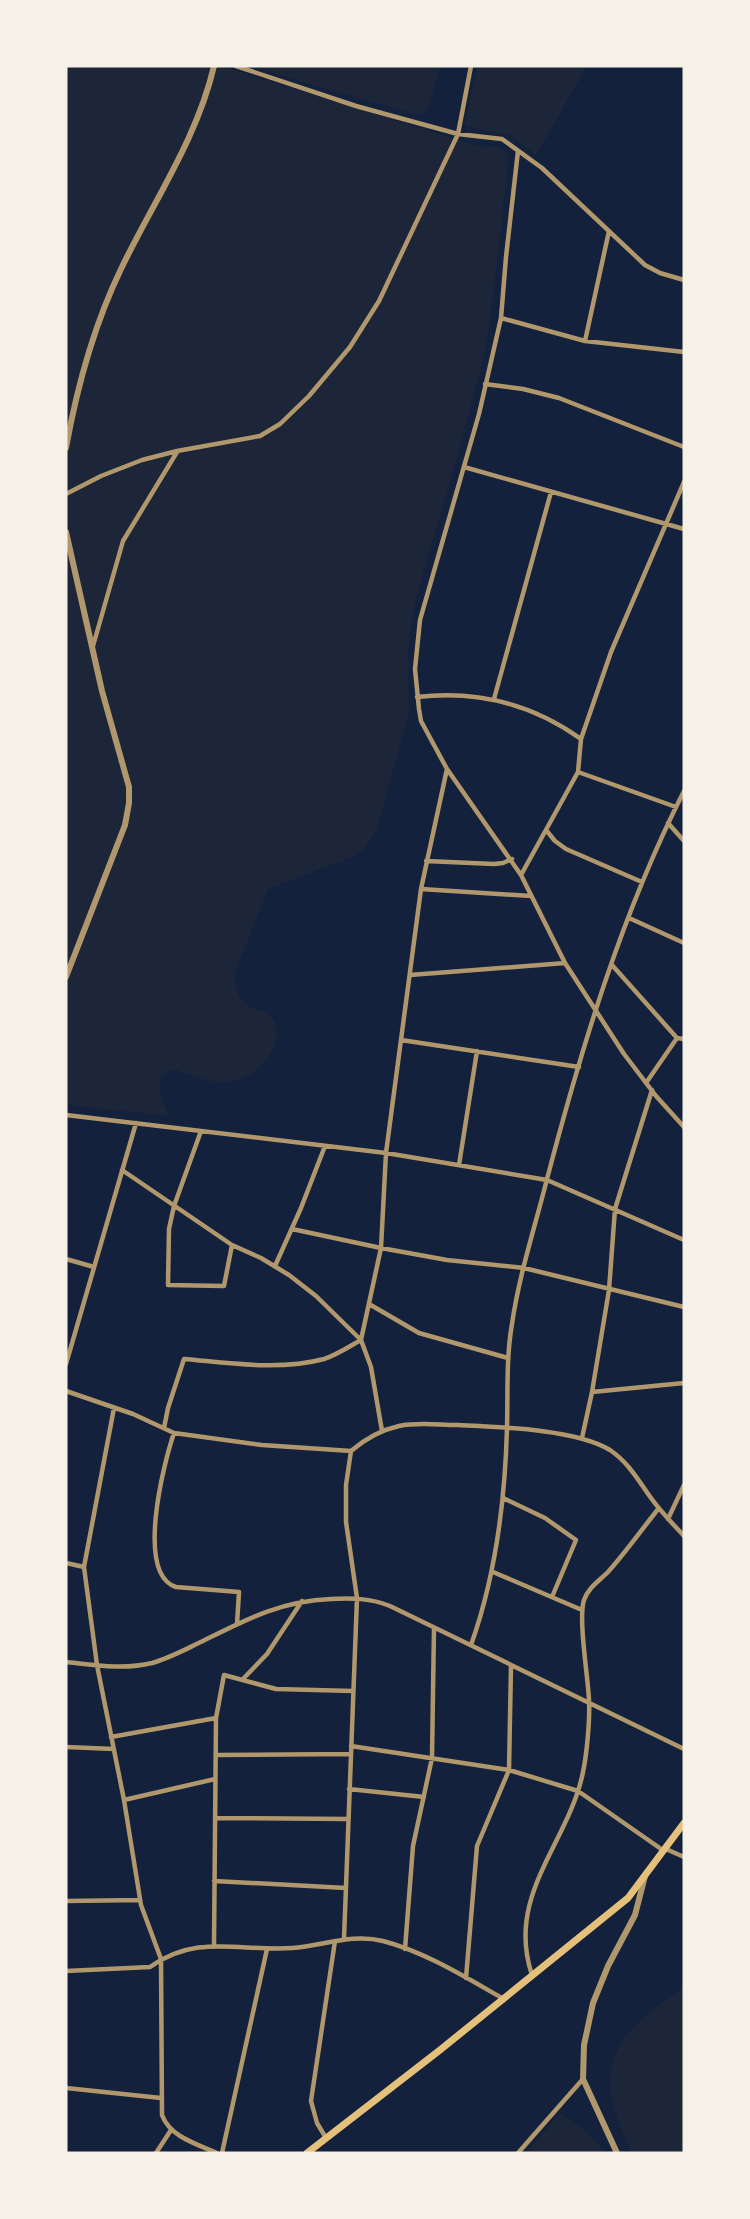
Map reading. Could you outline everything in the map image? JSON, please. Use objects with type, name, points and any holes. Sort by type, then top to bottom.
[{"type":"main road","points":[[307,2153],[628,1898],[684,1823]]},
{"type":"street","points":[[66,448],[83,372],[109,297],[193,129],[204,103],[214,66]]},
{"type":"street","points":[[236,66],[356,105],[458,134],[502,139],[542,168],[645,265],[660,273],[684,280]]},
{"type":"street","points":[[66,494],[121,467],[177,451],[253,438],[268,432],[280,424],[326,377],[361,332],[379,301],[458,134],[471,66]]},
{"type":"street","points":[[518,151],[501,318],[464,467],[420,620],[416,655],[417,697],[422,721],[447,769],[512,859],[565,963],[646,1083],[684,1127]]},
{"type":"street","points":[[585,341],[609,231]]},
{"type":"street","points":[[501,318],[585,341],[684,352]]},
{"type":"street","points":[[485,384],[523,389],[559,398],[684,447]]},
{"type":"street","points":[[92,649],[123,541],[177,451]]},
{"type":"street","points":[[464,467],[684,529]]},
{"type":"street","points":[[521,875],[578,772],[581,739],[611,652],[684,482]]},
{"type":"street","points":[[494,699],[551,492]]},
{"type":"street","points":[[66,532],[102,691],[129,787],[125,825],[66,977]]},
{"type":"street","points":[[417,697],[450,694],[494,699],[542,715],[581,739]]},
{"type":"street","points":[[362,1340],[381,1248],[386,1153],[426,861],[447,769]]},
{"type":"street","points":[[578,772],[676,807]]},
{"type":"street","points":[[471,1645],[493,1572],[500,1532],[507,1427],[508,1359],[512,1325],[524,1268],[596,1010],[642,882],[684,791]]},
{"type":"street","points":[[668,823],[684,841]]},
{"type":"street","points":[[546,830],[566,849],[642,882]]},
{"type":"street","points":[[426,861],[494,864],[512,859]]},
{"type":"street","points":[[422,889],[531,896]]},
{"type":"street","points":[[628,918],[684,943]]},
{"type":"street","points":[[410,975],[565,963]]},
{"type":"street","points":[[612,965],[677,1038],[684,1039]]},
{"type":"street","points":[[646,1083],[677,1038]]},
{"type":"street","points":[[401,1040],[579,1067]]},
{"type":"street","points":[[459,1165],[477,1051]]},
{"type":"street","points":[[582,1438],[609,1290],[615,1209],[652,1090]]},
{"type":"street","points":[[66,1115],[386,1153],[547,1180],[684,1240]]},
{"type":"street","points":[[66,1364],[136,1123]]},
{"type":"street","points":[[201,1131],[174,1206],[170,1229],[168,1285],[224,1286],[232,1245]]},
{"type":"street","points":[[275,1266],[325,1146]]},
{"type":"street","points":[[122,1170],[232,1245],[275,1266],[316,1296],[362,1340],[371,1367],[382,1431]]},
{"type":"street","points":[[292,1229],[447,1260],[524,1268],[684,1307]]},
{"type":"street","points":[[66,1259],[94,1267]]},
{"type":"street","points":[[369,1304],[419,1333],[508,1359]]},
{"type":"street","points":[[164,1428],[184,1359],[253,1365],[288,1364],[326,1358],[362,1340]]},
{"type":"street","points":[[592,1392],[684,1383]]},
{"type":"street","points":[[66,1392],[114,1408],[174,1433],[262,1445],[351,1451],[382,1431],[420,1424],[507,1427],[582,1438],[607,1449],[626,1463],[659,1508],[684,1536]]},
{"type":"street","points":[[114,1408],[84,1567],[97,1665],[124,1800],[140,1899],[161,1959],[160,2098],[162,2115],[171,2130],[217,2153]]},
{"type":"street","points":[[174,1433],[164,1464],[156,1514],[156,1550],[160,1574],[167,1583],[176,1587],[239,1592],[237,1624]]},
{"type":"street","points":[[344,1939],[357,1598],[346,1522],[346,1485],[351,1451]]},
{"type":"street","points":[[668,1519],[684,1485]]},
{"type":"street","points":[[502,1498],[545,1518],[576,1540],[552,1597]]},
{"type":"street","points":[[532,1975],[526,1955],[525,1936],[533,1890],[578,1791],[583,1771],[589,1703],[582,1610],[584,1600],[589,1591],[659,1508]]},
{"type":"street","points":[[66,1563],[84,1567]]},
{"type":"street","points":[[493,1572],[582,1610]]},
{"type":"street","points":[[66,1662],[130,1666],[152,1663],[175,1655],[267,1610],[302,1601],[357,1598],[381,1603],[684,1749]]},
{"type":"street","points":[[242,1680],[267,1654],[302,1601]]},
{"type":"street","points":[[405,1949],[413,1846],[432,1758],[434,1628]]},
{"type":"street","points":[[466,1978],[477,1846],[509,1770],[511,1665]]},
{"type":"street","points":[[214,1946],[216,1718],[224,1675],[276,1689],[353,1691]]},
{"type":"street","points":[[111,1737],[216,1718]]},
{"type":"street","points":[[351,1746],[509,1770],[578,1791],[665,1850],[684,1857]]},
{"type":"street","points":[[66,1747],[114,1749]]},
{"type":"street","points":[[216,1755],[351,1754]]},
{"type":"street","points":[[124,1800],[215,1779]]},
{"type":"street","points":[[349,1789],[424,1797]]},
{"type":"street","points":[[215,1818],[348,1819]]},
{"type":"street","points":[[617,2153],[583,2079],[584,2045],[589,2017],[608,1966],[635,1916],[645,1876]]},
{"type":"street","points":[[214,1881],[345,1888]]},
{"type":"street","points":[[66,1901],[140,1899]]},
{"type":"street","points":[[66,1971],[150,1967],[161,1959],[214,1946],[236,1945],[267,1949],[308,1947],[344,1939],[376,1939],[405,1949],[502,1998]]},
{"type":"street","points":[[326,2138],[317,2123],[311,2101],[335,1941]]},
{"type":"street","points":[[222,2153],[267,1949]]},
{"type":"street","points":[[518,2153],[583,2079]]},
{"type":"street","points":[[66,2088],[160,2098]]},
{"type":"street","points":[[156,2153],[171,2130]]},
{"type":"shaded area","points":[[66,66],[221,66],[484,148],[498,147],[509,156],[492,305],[483,360],[416,597],[408,650],[409,712],[377,829],[365,848],[352,857],[268,889],[236,970],[235,982],[244,1002],[254,1009],[267,1012],[275,1023],[277,1035],[274,1046],[269,1056],[252,1073],[230,1082],[208,1080],[174,1069],[167,1072],[162,1076],[160,1089],[163,1103],[170,1116],[66,1105]]},
{"type":"shaded area","points":[[248,66],[440,66],[428,110],[418,115]]},
{"type":"shaded area","points":[[478,66],[587,66],[536,155],[509,135],[464,126]]},
{"type":"shaded area","points":[[684,1987],[684,2153],[631,2153],[612,2100],[610,2080],[613,2062],[619,2046],[641,2020]]},
{"type":"shaded area","points":[[560,2113],[582,2129],[606,2153],[526,2153]]}]
